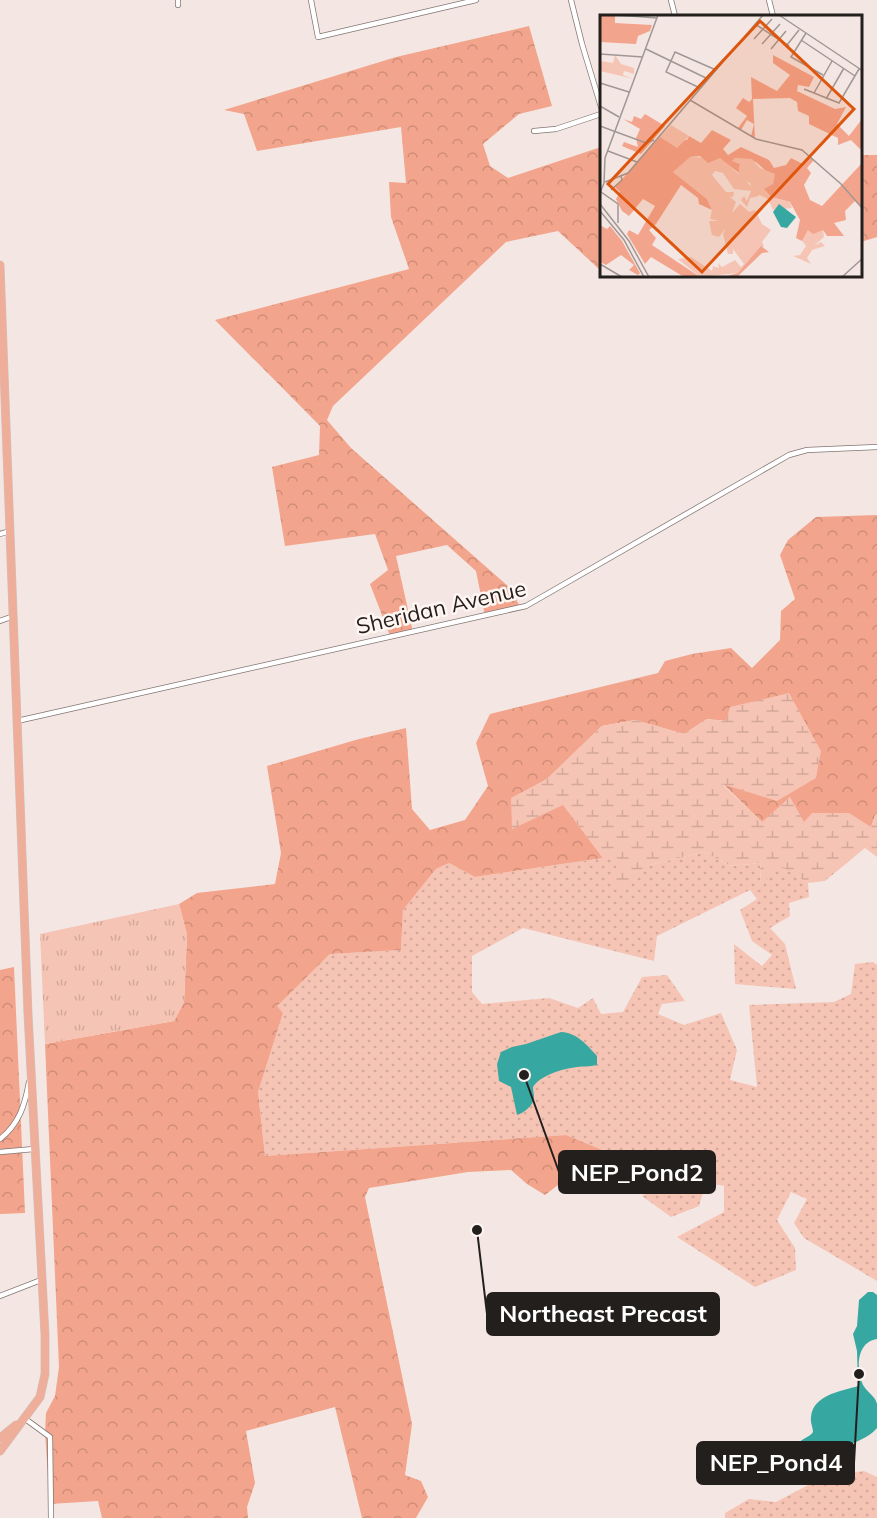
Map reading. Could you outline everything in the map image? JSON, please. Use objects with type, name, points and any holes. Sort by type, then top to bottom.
[{"type":"main road","points":[[0,265],[4,448],[14,616],[45,1374],[40,1397],[0,1451]]},
{"type":"main road","points":[[0,1437],[22,1420]]},
{"type":"street","points":[[311,0],[318,37],[476,0]]},
{"type":"street","points":[[571,0],[600,104]]},
{"type":"street","points":[[670,0],[675,15]]},
{"type":"street","points":[[769,0],[773,15]]},
{"type":"street","points":[[534,131],[556,129],[600,114]]},
{"type":"street","name":"Sheridan Avenue","points":[[17,721],[526,606],[789,455],[807,450],[877,447]]},
{"type":"street","points":[[0,534],[10,531]]},
{"type":"street","points":[[0,621],[14,616]]},
{"type":"street","points":[[0,1139],[9,1132],[19,1118],[24,1105],[31,1068]]},
{"type":"street","points":[[0,1152],[34,1149]]},
{"type":"street","points":[[0,1296],[41,1280]]},
{"type":"street","points":[[22,1420],[50,1437],[51,1518]]},
{"type":"green space","points":[[529,26],[552,106],[519,114],[483,144],[490,166],[508,178],[600,147],[600,270],[558,231],[506,242],[333,406],[327,420],[351,448],[509,587],[521,608],[485,616],[476,571],[447,545],[396,556],[413,632],[390,636],[370,584],[388,570],[375,534],[285,546],[272,467],[319,455],[320,426],[215,320],[409,269],[391,217],[389,182],[406,183],[401,127],[257,151],[244,114],[224,110],[396,57]]},
{"type":"green space","points":[[862,155],[877,155],[877,237],[862,242]]},
{"type":"green space","points":[[877,515],[877,814],[871,827],[804,822],[762,822],[721,782],[726,721],[707,719],[684,734],[635,720],[602,726],[547,779],[511,799],[563,804],[603,858],[475,877],[449,863],[436,869],[403,910],[401,950],[330,954],[277,1006],[283,1013],[258,1092],[265,1156],[566,1135],[639,1165],[588,1162],[545,1195],[527,1184],[511,1170],[468,1172],[369,1188],[365,1197],[412,1424],[405,1475],[421,1481],[428,1497],[416,1518],[362,1518],[335,1407],[246,1431],[255,1483],[247,1507],[248,1518],[102,1518],[98,1501],[50,1504],[45,1433],[46,1413],[55,1396],[59,1367],[45,1044],[174,1021],[184,1002],[187,935],[179,904],[197,893],[275,884],[281,853],[267,766],[406,728],[412,809],[430,830],[465,820],[488,786],[476,743],[490,714],[658,673],[665,661],[692,654],[731,648],[752,668],[780,640],[781,611],[795,599],[780,555],[788,540],[816,517]]},
{"type":"green space","points":[[789,693],[821,751],[816,778],[777,801],[722,784],[762,822],[790,797],[804,822],[812,813],[849,813],[871,827],[877,814],[877,857],[865,848],[825,881],[808,883],[779,865],[761,886],[760,863],[731,866],[704,852],[645,866],[622,888],[613,880],[618,858],[603,858],[563,805],[512,829],[511,798],[547,779],[602,726],[635,720],[684,734],[707,719],[726,721],[730,707]]},
{"type":"green space","points":[[704,852],[731,866],[760,863],[761,885],[779,864],[808,883],[809,897],[789,903],[790,916],[770,928],[785,944],[796,989],[735,984],[734,944],[762,966],[772,955],[752,941],[740,910],[757,899],[750,890],[657,936],[654,961],[523,928],[472,956],[472,992],[482,1004],[549,998],[578,1008],[593,998],[601,1014],[623,1012],[642,977],[667,975],[685,1001],[662,1004],[658,1014],[684,1025],[721,1013],[737,1050],[730,1080],[757,1087],[749,1005],[834,1002],[851,994],[855,964],[873,962],[877,965],[877,1281],[804,1238],[794,1223],[807,1199],[791,1192],[777,1220],[795,1248],[796,1270],[755,1287],[677,1237],[724,1212],[724,1186],[706,1182],[699,1206],[671,1217],[642,1196],[654,1189],[639,1165],[566,1135],[265,1156],[258,1092],[283,1013],[276,1006],[330,954],[401,950],[403,910],[436,869],[449,863],[475,877],[603,858],[619,858],[645,866]]},
{"type":"green space","points":[[179,904],[187,934],[184,1002],[174,1021],[45,1044],[40,934]]},
{"type":"green space","points":[[14,967],[25,1213],[0,1214],[0,970]]},
{"type":"green space","points":[[864,1471],[877,1477],[877,1518],[725,1518],[725,1513],[749,1499],[776,1502],[827,1475]]},
{"type":"water","points":[[561,1032],[572,1034],[585,1043],[597,1056],[597,1065],[565,1069],[541,1079],[533,1087],[534,1100],[530,1106],[517,1115],[511,1087],[499,1081],[497,1064],[501,1052]]},
{"type":"water","points":[[868,1292],[877,1295],[877,1339],[870,1341],[861,1351],[859,1372],[863,1385],[877,1404],[877,1428],[833,1455],[800,1451],[798,1444],[813,1432],[811,1417],[817,1403],[837,1392],[858,1386],[857,1351],[853,1334],[857,1326],[859,1300]]},
{"type":"place","name":"NEP_Pond2","points":[[524,1075]]},
{"type":"place","name":"Northeast Precast","points":[[477,1230]]},
{"type":"place","name":"NEP_Pond4","points":[[859,1374]]}]
